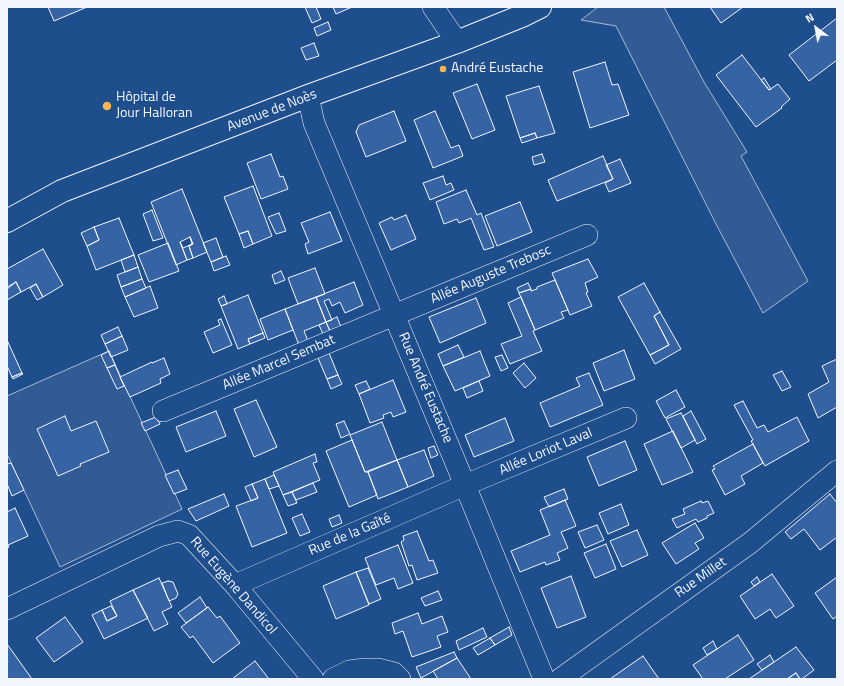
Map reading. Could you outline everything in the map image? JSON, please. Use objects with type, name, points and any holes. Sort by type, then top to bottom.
[{"type":"street","points":[[433,7],[457,42]]},
{"type":"street","name":"Avenue de Noès","points":[[7,221],[62,191],[308,96],[457,42],[540,7]]},
{"type":"street","name":"Rue André Eustache","points":[[308,96],[314,123],[544,679]]},
{"type":"street","name":"Allée Auguste Trebosc","points":[[394,315],[587,235]]},
{"type":"street","name":"Allée Marcel Sembat","points":[[163,411],[394,315]]},
{"type":"street","name":"Allée Loriot Laval","points":[[465,485],[626,418]]},
{"type":"street","name":"Rue Millet","points":[[560,679],[750,543],[837,471]]},
{"type":"street","name":"Rue de la Gaîté","points":[[235,585],[465,485]]},
{"type":"street","name":"Rue Eugène Dandicol","points":[[7,609],[159,536],[178,531],[189,535],[235,585],[313,679]]},
{"type":"street","points":[[333,679],[349,671],[378,669],[394,673],[400,679]]},
{"type":"shaded area","points":[[598,7],[664,7],[704,82],[747,152],[741,156],[808,281],[763,313],[716,224],[616,26],[581,20]]},
{"type":"shaded area","points":[[109,351],[182,509],[60,567],[7,454],[7,396]]},
{"type":"building","points":[[48,7],[87,7],[54,21]]},
{"type":"building","points":[[305,7],[316,7],[321,19],[312,23]]},
{"type":"building","points":[[333,7],[352,7],[336,14]]},
{"type":"building","points":[[710,7],[743,7],[721,23]]},
{"type":"building","points":[[837,18],[837,60],[809,81],[789,55]]},
{"type":"building","points":[[328,22],[331,30],[317,36],[314,28]]},
{"type":"building","points":[[314,43],[319,56],[306,60],[301,48]]},
{"type":"building","points":[[742,55],[769,90],[778,84],[790,99],[781,107],[782,108],[756,127],[716,75]]},
{"type":"building","points":[[605,62],[612,85],[618,84],[629,115],[590,128],[573,72]]},
{"type":"building","points":[[764,78],[771,89],[769,90],[761,80]]},
{"type":"building","points":[[477,84],[495,130],[472,139],[453,93]]},
{"type":"building","points":[[539,86],[555,133],[537,138],[535,133],[520,138],[506,96]]},
{"type":"building","points":[[394,111],[406,141],[366,157],[356,132],[359,125]]},
{"type":"building","points":[[435,111],[451,148],[459,145],[463,156],[433,168],[414,120]]},
{"type":"building","points":[[535,133],[537,138],[522,143],[520,138]]},
{"type":"building","points":[[271,154],[280,177],[283,176],[288,189],[261,199],[247,163]]},
{"type":"building","points":[[542,154],[545,162],[534,165],[532,157]]},
{"type":"building","points":[[603,156],[613,179],[557,201],[548,180]]},
{"type":"building","points":[[620,159],[631,183],[609,192],[605,183],[613,179],[606,165]]},
{"type":"building","points":[[443,176],[446,185],[451,183],[454,190],[430,200],[423,183]]},
{"type":"building","points":[[253,186],[272,236],[253,244],[248,231],[239,234],[224,197]]},
{"type":"building","points":[[182,189],[207,252],[193,258],[189,246],[193,244],[190,237],[180,242],[187,260],[176,265],[151,202]]},
{"type":"building","points":[[466,190],[477,215],[481,213],[494,247],[484,250],[471,218],[459,223],[457,219],[444,224],[436,202]]},
{"type":"building","points":[[520,202],[532,232],[497,246],[485,216]]},
{"type":"building","points":[[152,210],[163,238],[153,241],[143,214]]},
{"type":"building","points":[[330,212],[342,241],[308,254],[305,244],[309,242],[301,223]]},
{"type":"building","points":[[279,213],[286,231],[276,234],[268,217]]},
{"type":"building","points":[[406,215],[416,239],[391,250],[379,223],[392,217],[394,220]]},
{"type":"building","points":[[119,218],[134,255],[96,270],[87,246],[99,240],[94,227]]},
{"type":"building","points":[[94,227],[99,240],[87,246],[81,233]]},
{"type":"building","points":[[248,231],[253,244],[244,248],[239,234]]},
{"type":"building","points":[[190,237],[193,244],[189,246],[193,258],[187,260],[180,242],[183,248],[192,244]]},
{"type":"building","points":[[216,238],[223,257],[211,262],[203,243]]},
{"type":"building","points":[[168,243],[179,271],[149,282],[138,255]]},
{"type":"building","points":[[43,249],[63,285],[43,297],[36,284],[21,292],[16,282],[7,289],[7,269]]},
{"type":"building","points":[[134,255],[138,267],[125,272],[121,260]]},
{"type":"building","points":[[226,256],[230,265],[214,271],[211,262]]},
{"type":"building","points":[[588,259],[598,277],[585,283],[588,292],[586,293],[592,306],[570,315],[552,273]]},
{"type":"building","points":[[138,267],[142,279],[121,287],[117,275]]},
{"type":"building","points":[[315,268],[325,294],[298,304],[288,278]]},
{"type":"building","points":[[281,271],[285,280],[275,284],[272,275]]},
{"type":"building","points":[[142,279],[146,288],[125,297],[121,287]]},
{"type":"building","points":[[555,280],[568,310],[561,312],[564,318],[535,330],[519,293],[531,289],[531,291],[537,289],[537,287]]},
{"type":"building","points":[[16,282],[21,292],[7,300],[7,287]]},
{"type":"building","points":[[354,282],[363,305],[345,313],[340,302],[332,306],[329,299],[324,301],[332,320],[326,322],[316,297]]},
{"type":"building","points":[[528,283],[531,289],[519,293],[517,288]]},
{"type":"building","points":[[644,283],[660,312],[654,316],[669,345],[650,355],[618,297]]},
{"type":"building","points":[[36,284],[43,297],[37,300],[30,288]]},
{"type":"building","points":[[150,286],[158,308],[134,317],[125,297]]},
{"type":"building","points":[[248,295],[263,333],[248,339],[250,344],[238,349],[221,306]]},
{"type":"building","points":[[224,296],[227,304],[221,306],[218,299]]},
{"type":"building","points":[[316,297],[326,322],[304,331],[308,341],[299,345],[285,309]]},
{"type":"building","points":[[521,297],[542,351],[510,364],[501,344],[522,336],[508,303]]},
{"type":"building","points":[[476,298],[486,323],[440,343],[429,317]]},
{"type":"building","points":[[285,309],[293,330],[268,340],[260,319]]},
{"type":"building","points":[[660,312],[681,349],[655,364],[650,355],[669,345],[654,316]]},
{"type":"building","points":[[337,317],[341,327],[330,331],[326,322]]},
{"type":"building","points":[[221,319],[232,345],[213,353],[204,332],[220,325],[218,320]]},
{"type":"building","points":[[326,322],[330,331],[323,334],[319,325]]},
{"type":"building","points":[[118,327],[122,336],[105,344],[101,335]]},
{"type":"building","points":[[263,333],[265,338],[250,344],[248,339]]},
{"type":"building","points":[[122,336],[128,350],[111,357],[105,344]]},
{"type":"building","points":[[7,340],[22,373],[12,377],[7,366]]},
{"type":"building","points":[[458,345],[464,357],[443,366],[438,354]]},
{"type":"building","points":[[624,350],[635,379],[604,391],[593,363]]},
{"type":"building","points":[[109,351],[115,365],[107,368],[101,355]]},
{"type":"building","points":[[480,351],[490,376],[455,391],[443,366]]},
{"type":"building","points":[[329,353],[338,375],[327,379],[318,358]]},
{"type":"building","points":[[502,355],[508,368],[501,371],[495,357]]},
{"type":"building","points":[[164,358],[170,374],[160,379],[161,383],[130,397],[120,377]]},
{"type":"building","points":[[837,359],[837,407],[818,418],[808,394],[829,382],[822,366]]},
{"type":"building","points":[[524,363],[536,378],[525,388],[513,373]]},
{"type":"building","points":[[115,365],[124,386],[117,389],[107,368]]},
{"type":"building","points":[[782,371],[791,387],[782,391],[773,375]]},
{"type":"building","points":[[22,373],[23,374],[13,379],[12,377]]},
{"type":"building","points":[[589,373],[603,405],[550,427],[540,403],[580,386],[576,378]]},
{"type":"building","points":[[338,375],[342,384],[331,389],[327,379]]},
{"type":"building","points":[[393,380],[406,412],[393,417],[391,412],[383,415],[384,418],[370,423],[359,394]]},
{"type":"building","points":[[366,381],[370,389],[359,394],[355,385]]},
{"type":"building","points":[[479,381],[483,391],[467,398],[463,388]]},
{"type":"building","points":[[676,390],[685,407],[665,418],[656,401]]},
{"type":"building","points":[[256,400],[277,447],[254,457],[234,409]]},
{"type":"building","points":[[743,401],[757,428],[764,425],[768,432],[797,417],[809,441],[765,466],[734,405]]},
{"type":"building","points":[[216,411],[226,436],[186,452],[176,427]]},
{"type":"building","points":[[691,411],[706,439],[697,444],[683,416]]},
{"type":"building","points":[[681,413],[695,440],[681,448],[666,419]]},
{"type":"building","points":[[65,416],[71,431],[96,421],[109,452],[80,464],[81,466],[58,476],[37,429]]},
{"type":"building","points":[[156,417],[160,424],[145,431],[141,423]]},
{"type":"building","points":[[505,418],[514,441],[474,457],[465,435]]},
{"type":"building","points":[[344,421],[350,434],[341,438],[336,424]]},
{"type":"building","points":[[382,422],[397,460],[365,472],[350,435]]},
{"type":"building","points":[[673,431],[693,472],[662,485],[644,444]]},
{"type":"building","points":[[352,440],[365,472],[368,472],[377,495],[349,507],[326,451]]},
{"type":"building","points":[[625,441],[637,470],[599,486],[587,457]]},
{"type":"building","points":[[753,444],[763,463],[741,476],[745,484],[725,495],[712,470],[715,469],[713,466]]},
{"type":"building","points":[[434,446],[438,455],[431,458],[428,448]]},
{"type":"building","points":[[424,450],[434,476],[408,487],[397,460]]},
{"type":"building","points":[[315,454],[317,462],[313,463],[320,480],[283,495],[273,472]]},
{"type":"building","points":[[397,460],[408,487],[378,499],[368,472]]},
{"type":"building","points":[[11,463],[24,490],[12,496],[7,484],[7,464]]},
{"type":"building","points":[[178,470],[187,489],[174,494],[165,475]]},
{"type":"building","points":[[274,475],[279,486],[269,489],[265,479]]},
{"type":"building","points":[[265,479],[287,533],[252,547],[236,506],[258,498],[252,484]]},
{"type":"building","points":[[313,483],[317,492],[296,500],[292,492]]},
{"type":"building","points":[[252,484],[258,498],[251,501],[245,487]]},
{"type":"building","points":[[564,489],[568,499],[549,507],[544,497]]},
{"type":"building","points":[[292,492],[297,503],[288,506],[283,495]]},
{"type":"building","points":[[224,494],[229,506],[196,521],[188,509]]},
{"type":"building","points":[[830,494],[837,503],[837,537],[820,550],[804,529],[791,539],[785,532]]},
{"type":"building","points":[[565,500],[576,526],[561,532],[568,548],[557,553],[560,560],[546,565],[545,562],[520,572],[511,551],[550,535],[540,510]]},
{"type":"building","points":[[701,501],[702,503],[708,501],[714,513],[698,522],[696,519],[677,528],[672,519],[685,514],[683,509]]},
{"type":"building","points":[[621,504],[629,525],[608,534],[599,513]]},
{"type":"building","points":[[15,508],[28,536],[8,545],[9,547],[7,548],[7,512]]},
{"type":"building","points":[[302,514],[310,532],[300,536],[292,518]]},
{"type":"building","points":[[339,515],[342,523],[332,527],[329,519]]},
{"type":"building","points":[[695,523],[704,538],[695,543],[699,549],[676,564],[662,543]]},
{"type":"building","points":[[597,525],[604,540],[585,548],[578,532]]},
{"type":"building","points":[[637,530],[648,555],[622,567],[610,541]]},
{"type":"building","points":[[417,531],[429,561],[433,560],[438,573],[417,580],[412,565],[409,566],[401,542],[404,540],[403,536]]},
{"type":"building","points":[[606,544],[616,569],[595,578],[584,553]]},
{"type":"building","points":[[398,545],[413,583],[398,589],[394,578],[376,585],[365,558]]},
{"type":"building","points":[[368,568],[381,599],[369,604],[356,572]]},
{"type":"building","points":[[356,572],[369,605],[336,619],[323,586]]},
{"type":"building","points":[[772,574],[794,606],[776,618],[770,609],[755,619],[740,596]]},
{"type":"building","points":[[571,576],[586,617],[557,628],[541,588]]},
{"type":"building","points":[[757,577],[760,582],[754,586],[751,582]]},
{"type":"building","points":[[837,577],[837,616],[833,619],[815,593]]},
{"type":"building","points":[[159,578],[172,607],[162,612],[168,624],[154,631],[133,590]]},
{"type":"building","points":[[168,581],[173,582],[178,594],[176,598],[169,601],[162,583]]},
{"type":"building","points":[[133,590],[148,618],[104,639],[92,615],[102,610],[107,621],[117,616],[110,601]]},
{"type":"building","points":[[438,591],[442,600],[425,606],[421,598]]},
{"type":"building","points":[[200,597],[207,608],[186,623],[178,613]]},
{"type":"building","points":[[111,606],[117,616],[107,621],[102,610]]},
{"type":"building","points":[[208,607],[217,618],[220,616],[240,643],[213,663],[193,636],[190,638],[181,627]]},
{"type":"building","points":[[418,613],[422,624],[442,616],[448,632],[437,636],[441,647],[412,657],[403,631],[395,634],[392,623]]},
{"type":"building","points":[[65,617],[83,642],[54,662],[36,638]]},
{"type":"building","points":[[509,627],[512,635],[495,645],[490,638]]},
{"type":"building","points":[[483,628],[487,637],[459,650],[456,641]]},
{"type":"building","points":[[738,635],[754,660],[725,679],[703,679],[693,665]]},
{"type":"building","points":[[490,638],[495,645],[478,655],[473,648]]},
{"type":"building","points":[[713,641],[717,649],[707,655],[703,648]]},
{"type":"building","points":[[7,644],[32,679],[7,679]]},
{"type":"building","points":[[796,647],[814,670],[802,679],[800,679],[796,673],[787,679],[749,679]]},
{"type":"building","points":[[454,652],[457,658],[421,678],[416,667]]},
{"type":"building","points":[[770,655],[774,662],[762,670],[757,664]]},
{"type":"building","points":[[643,656],[659,679],[610,679]]},
{"type":"building","points":[[457,658],[471,679],[438,679],[433,671]]},
{"type":"building","points":[[255,661],[269,679],[232,679]]},
{"type":"building","points":[[796,673],[800,679],[787,679]]},
{"type":"place","name":"André Eustache","points":[[443,69]]},
{"type":"place","name":"Hôpital de Jour Halloran","points":[[107,106]]}]
